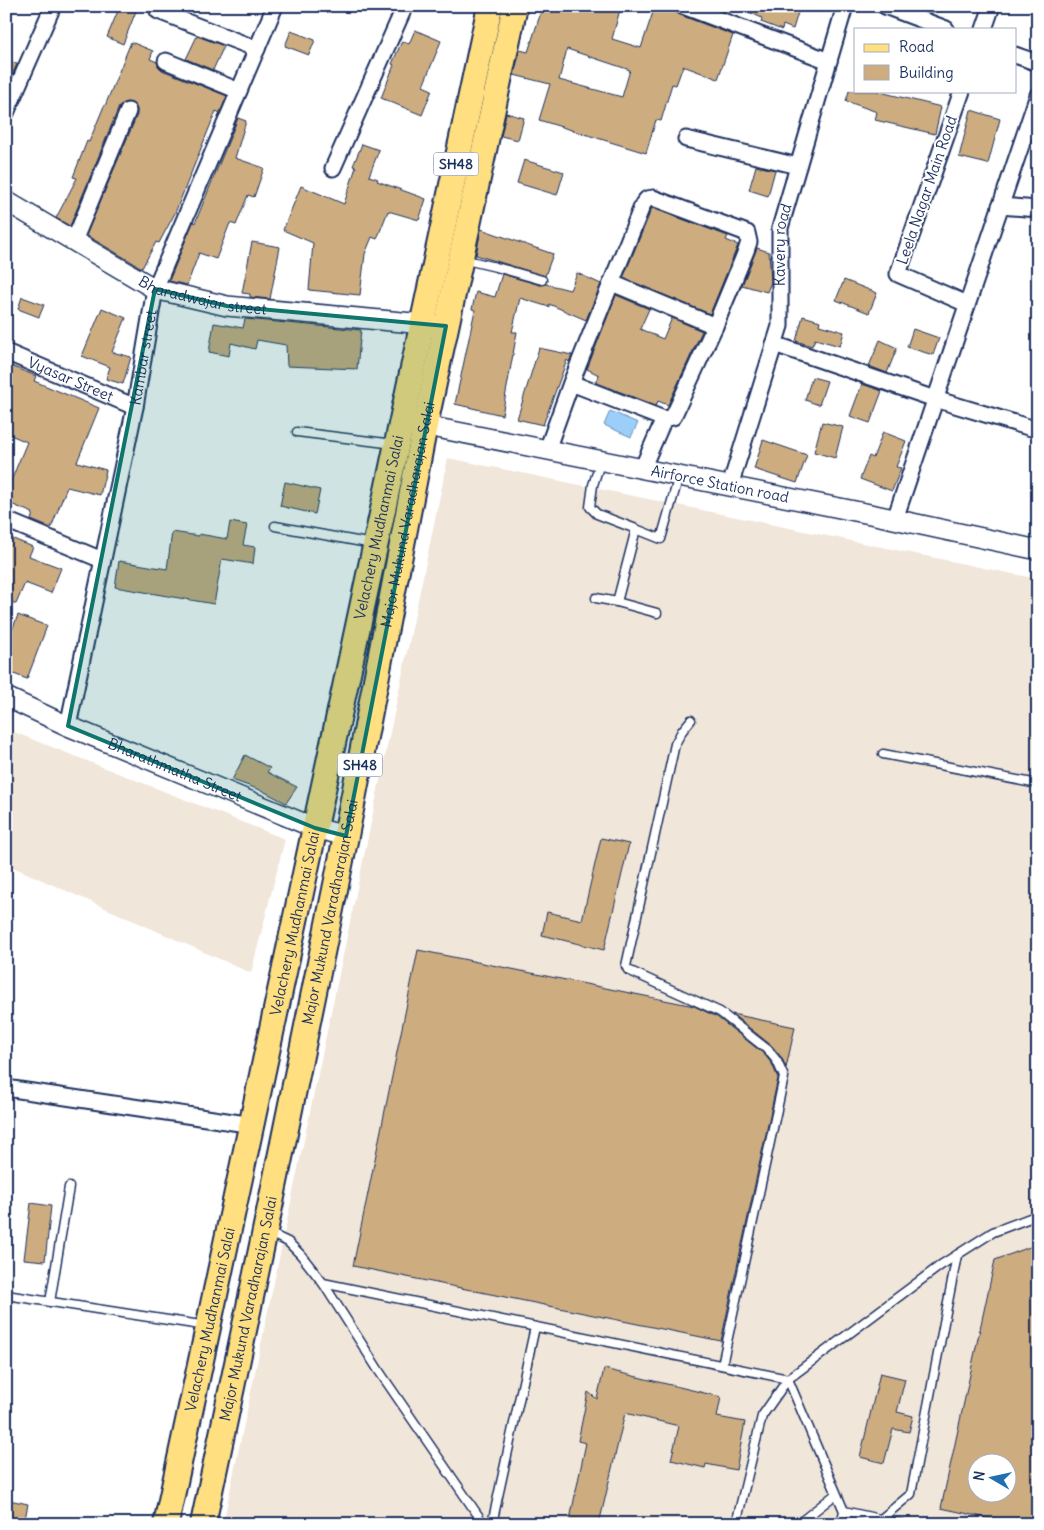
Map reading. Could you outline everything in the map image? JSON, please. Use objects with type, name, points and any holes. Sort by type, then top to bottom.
[{"type":"main road","name":"SH48","points":[[422,323],[490,6]]},
{"type":"main road","name":"Major Mukund Varadharajan Salai","points":[[203,1524],[346,836],[425,425],[515,6]]},
{"type":"main road","name":"Velachery Mudhanmai Salai","points":[[166,1524],[253,1125],[422,323]]},
{"type":"street","points":[[6,113],[53,6]]},
{"type":"street","name":"Kambar street","points":[[68,726],[134,407],[155,290],[275,6]]},
{"type":"street","points":[[333,168],[405,6]]},
{"type":"street","points":[[683,6],[829,61]]},
{"type":"street","name":"Kavery road","points":[[730,486],[780,326],[780,228],[845,6]]},
{"type":"street","points":[[885,6],[943,28]]},
{"type":"street","points":[[984,28],[992,6]]},
{"type":"street","points":[[158,11],[257,49]]},
{"type":"street","points":[[1016,55],[1038,63]]},
{"type":"street","points":[[166,61],[239,91]]},
{"type":"street","name":"Leela Nagar Main Road","points":[[962,92],[898,274],[967,304]]},
{"type":"street","points":[[895,519],[1038,95]]},
{"type":"street","points":[[74,241],[128,111]]},
{"type":"street","points":[[686,139],[798,166]]},
{"type":"street","points":[[547,450],[571,383],[643,204],[647,199],[652,198],[747,233],[749,242],[716,326],[673,417],[664,419],[571,383]]},
{"type":"street","name":"Bharadwajar street","points":[[6,201],[155,290],[227,306],[446,326]]},
{"type":"street","points":[[1000,206],[1038,209]]},
{"type":"street","points":[[612,282],[716,326]]},
{"type":"street","points":[[774,344],[935,400],[1038,430]]},
{"type":"street","name":"Vyasar Street","points":[[6,352],[134,407]]},
{"type":"street","points":[[642,469],[664,419]]},
{"type":"street","name":"Airforce Station road","points":[[401,421],[895,519],[1038,550]]},
{"type":"street","points":[[6,520],[102,560]]},
{"type":"street","name":"Bharathmatha Street","points":[[6,696],[68,726],[315,828],[346,836]]},
{"type":"street","points":[[6,1088],[253,1125]]},
{"type":"lane","points":[[460,258],[542,280]]},
{"type":"lane","points":[[297,432],[396,444]]},
{"type":"lane","points":[[601,460],[593,485],[590,506],[597,514],[661,539],[679,476]]},
{"type":"lane","points":[[275,526],[375,544]]},
{"type":"lane","points":[[617,602],[636,530]]},
{"type":"lane","points":[[596,598],[657,613]]},
{"type":"lane","points":[[691,720],[675,744],[626,966],[628,970],[720,1012],[768,1050],[778,1061],[784,1077],[722,1365]]},
{"type":"lane","points":[[883,754],[1038,784]]},
{"type":"lane","points":[[50,1302],[69,1187]]},
{"type":"lane","points":[[736,1524],[762,1416],[788,1379],[861,1323],[993,1232],[1038,1215]]},
{"type":"lane","points":[[265,1231],[288,1242],[323,1283],[379,1371],[484,1524]]},
{"type":"lane","points":[[881,1519],[911,1494],[958,1255]]},
{"type":"lane","points":[[323,1283],[788,1379]]},
{"type":"lane","points":[[6,1295],[209,1326]]},
{"type":"lane","points":[[492,1524],[535,1327]]},
{"type":"lane","points":[[788,1379],[844,1511],[841,1524]]},
{"type":"lane","points":[[798,1524],[836,1494]]},
{"type":"lane","points":[[844,1511],[902,1524]]},
{"type":"highlighted area","points":[[155,289],[227,306],[446,326],[346,836],[315,828],[68,726]]},
{"type":"shaded area","points":[[448,458],[1038,579],[1038,1524],[223,1524]]},
{"type":"shaded area","points":[[6,729],[285,839],[251,973],[6,864]]},
{"type":"water","points":[[610,411],[638,423],[631,437],[604,425]]},
{"type":"building","points":[[120,6],[138,6],[123,44],[107,37]]},
{"type":"building","points":[[543,6],[621,6],[612,39],[641,48],[655,6],[674,7],[675,12],[680,15],[733,35],[718,79],[683,66],[676,85],[672,84],[661,121],[656,120],[646,153],[539,120],[550,84],[514,75],[520,50],[528,52]],"holes":[[[567,49],[630,70],[622,97],[559,80]]]},
{"type":"building","points":[[735,6],[800,6],[793,29],[783,25],[782,30],[761,22],[762,18]]},
{"type":"building","points":[[415,30],[441,41],[423,86],[432,90],[422,115],[381,98],[402,41],[409,44]]},
{"type":"building","points":[[291,31],[315,40],[309,55],[285,46]]},
{"type":"building","points":[[197,36],[224,46],[213,70],[186,59]]},
{"type":"building","points":[[131,42],[153,51],[150,59],[157,62],[162,70],[227,96],[220,113],[216,111],[175,213],[159,243],[156,242],[142,268],[86,235],[137,115],[137,109],[132,103],[126,102],[119,107],[70,226],[56,218],[77,178],[73,177],[87,141],[89,142]]},
{"type":"building","points":[[6,59],[17,64],[6,89]]},
{"type":"building","points":[[849,91],[880,92],[941,107],[935,134],[875,120],[877,112],[846,101]]},
{"type":"building","points":[[971,110],[1000,119],[988,164],[959,157]]},
{"type":"building","points":[[506,113],[524,118],[518,140],[501,136]]},
{"type":"building","points":[[238,118],[246,121],[235,158],[264,168],[254,197],[248,195],[236,225],[230,223],[216,259],[199,253],[187,285],[169,281],[193,222],[195,223]]},
{"type":"building","points":[[362,144],[379,150],[369,176],[378,179],[377,181],[426,199],[419,220],[388,211],[377,239],[372,237],[365,254],[360,295],[309,290],[313,243],[283,230],[301,186],[344,204],[356,167],[353,166]]},
{"type":"building","points":[[524,160],[564,172],[557,195],[517,183]]},
{"type":"building","points":[[756,166],[775,170],[768,196],[749,190]]},
{"type":"building","points":[[652,208],[728,236],[726,240],[738,245],[710,314],[623,278]]},
{"type":"building","points":[[481,229],[553,254],[545,276],[476,255]]},
{"type":"building","points":[[252,242],[280,247],[270,299],[250,297],[250,294],[242,293]]},
{"type":"building","points":[[757,248],[769,252],[771,282],[767,292],[742,285]]},
{"type":"building","points":[[577,273],[601,284],[586,320],[549,304],[549,307],[520,298],[512,332],[517,332],[502,415],[455,404],[475,310],[472,309],[476,292],[495,297],[502,274],[540,285],[546,284],[570,290]]},
{"type":"building","points":[[844,280],[877,293],[869,313],[836,300]]},
{"type":"building","points":[[616,295],[649,309],[640,329],[663,339],[672,318],[702,331],[668,405],[658,401],[656,406],[595,382],[599,375],[587,369]]},
{"type":"building","points":[[22,297],[44,305],[39,317],[18,309]]},
{"type":"building","points":[[102,308],[126,318],[112,352],[131,357],[123,384],[106,379],[110,367],[82,356]]},
{"type":"building","points":[[803,316],[820,321],[819,325],[844,332],[840,346],[815,339],[812,346],[796,341]]},
{"type":"building","points":[[245,319],[361,330],[357,369],[287,366],[286,345],[257,340],[255,349],[231,343],[229,356],[209,352],[214,323],[243,328]]},
{"type":"building","points":[[913,329],[939,338],[933,355],[907,347]]},
{"type":"building","points":[[880,340],[897,348],[887,373],[869,366]]},
{"type":"building","points":[[539,348],[572,355],[569,362],[567,360],[543,425],[517,419]]},
{"type":"building","points":[[6,364],[36,376],[34,381],[99,408],[77,462],[106,470],[100,495],[67,487],[51,528],[31,520],[33,513],[6,502],[6,493],[27,442],[6,433]]},
{"type":"building","points":[[812,377],[827,381],[819,405],[805,400]]},
{"type":"building","points":[[862,384],[882,391],[870,423],[850,416]]},
{"type":"building","points":[[822,422],[843,427],[835,458],[814,452]]},
{"type":"building","points":[[883,432],[906,441],[896,467],[901,468],[892,491],[860,479],[869,456],[873,458]]},
{"type":"building","points":[[763,440],[807,455],[797,483],[754,469]]},
{"type":"building","points":[[285,482],[320,490],[315,514],[280,506]]},
{"type":"building","points":[[230,522],[247,525],[243,545],[255,547],[253,564],[222,559],[214,604],[115,587],[119,561],[167,569],[172,532],[227,539]]},
{"type":"building","points":[[6,536],[33,547],[29,556],[61,568],[51,593],[25,583],[16,604],[6,599]]},
{"type":"building","points":[[18,615],[47,626],[27,679],[6,671],[6,645]]},
{"type":"building","points":[[245,755],[270,768],[267,772],[297,787],[286,803],[263,791],[232,780]]},
{"type":"building","points":[[601,838],[629,844],[604,950],[542,935],[547,912],[582,920]]},
{"type":"building","points":[[418,950],[694,1006],[717,1017],[764,1054],[772,1064],[778,1078],[721,1341],[353,1266]]},
{"type":"building","points":[[732,1014],[795,1027],[786,1068],[782,1058],[772,1046]]},
{"type":"building","points":[[31,1203],[51,1206],[45,1261],[24,1259]]},
{"type":"building","points":[[1038,1244],[1038,1524],[1015,1524],[941,1508],[995,1260]]},
{"type":"building","points":[[604,1369],[721,1397],[717,1417],[745,1422],[736,1470],[706,1464],[705,1468],[671,1460],[679,1426],[625,1413],[599,1524],[569,1524],[586,1443],[578,1441],[588,1392],[597,1399]]},
{"type":"building","points":[[880,1373],[905,1379],[897,1412],[913,1416],[909,1432],[893,1429],[884,1463],[860,1457]]},
{"type":"building","points":[[9,1500],[28,1504],[24,1524],[6,1524]]}]
